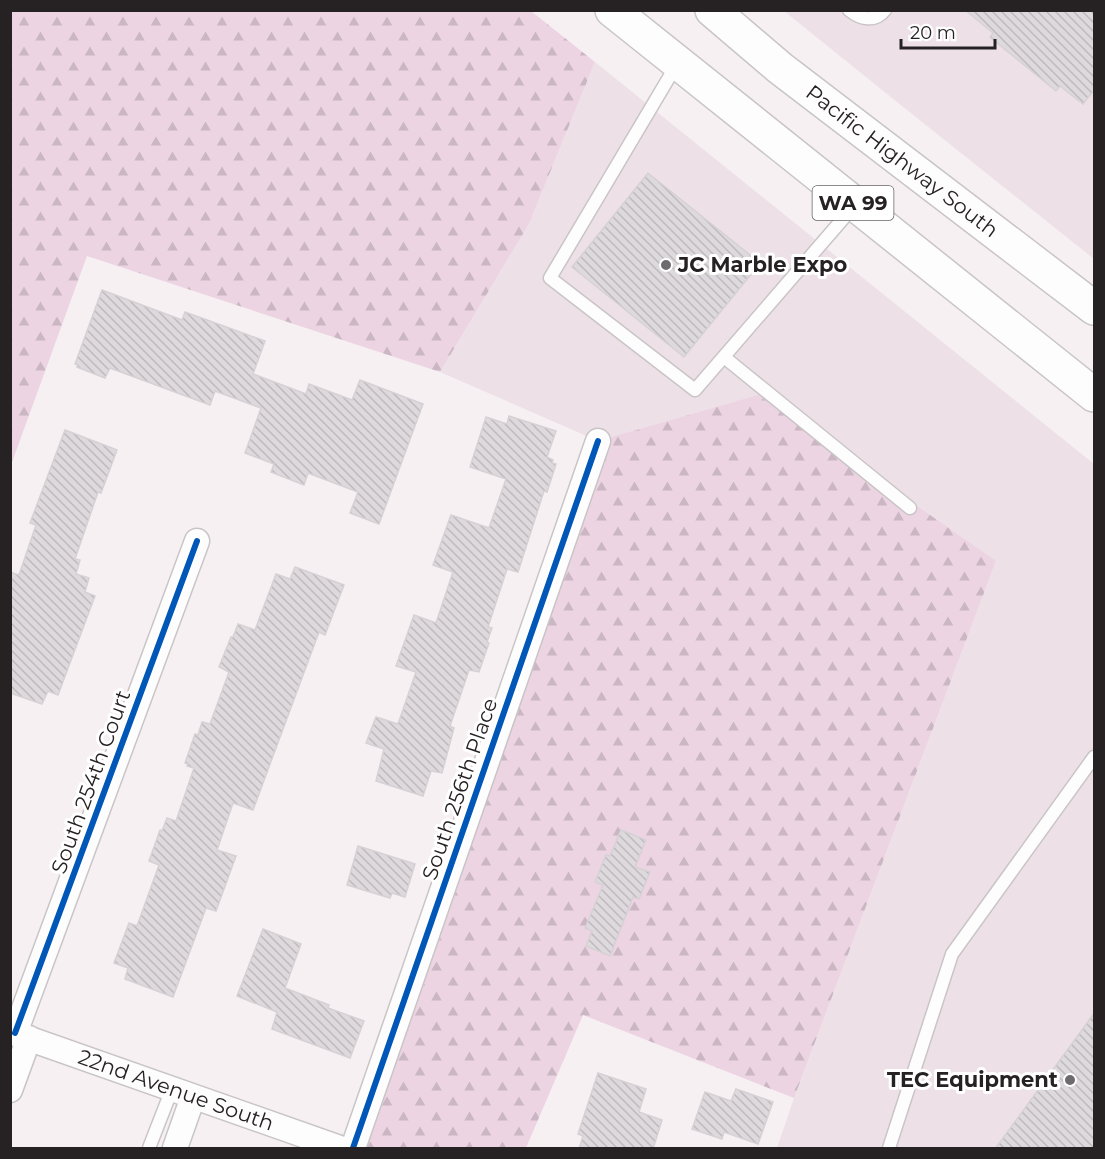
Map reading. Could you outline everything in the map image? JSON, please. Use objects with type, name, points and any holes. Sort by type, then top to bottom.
[{"type":"main road","name":"WA 99","points":[[612,10],[1095,395]]},
{"type":"main road","name":"Pacific Highway South","points":[[712,10],[780,68],[1095,308]]},
{"type":"street","name":"South 256th Place","points":[[353,1149],[598,441]]},
{"type":"street","name":"South 254th Court","points":[[10,1090],[18,1035],[197,541]]},
{"type":"street","name":"22nd Avenue South","points":[[18,1035],[327,1146]]},
{"type":"street","points":[[175,1149],[182,1093]]},
{"type":"lane","points":[[849,10],[857,16],[872,19],[881,16],[885,10]]},
{"type":"lane","points":[[678,63],[550,278],[695,390],[855,204]]},
{"type":"lane","points":[[724,357],[910,508]]},
{"type":"lane","points":[[889,1149],[952,954],[1095,757]]},
{"type":"lane","points":[[149,1149],[182,1093]]},
{"type":"shaded area","points":[[784,11],[1094,11],[1094,259],[897,102]]},
{"type":"shaded area","points":[[595,62],[1094,464],[1094,1148],[777,1148],[996,561],[598,441],[440,372],[529,224]]},
{"type":"green space","points":[[11,10],[531,11],[595,62],[529,224],[440,372],[87,256],[11,465]]},
{"type":"green space","points":[[758,395],[996,561],[794,1098],[583,1015],[526,1148],[353,1148],[598,441]]},
{"type":"building","points":[[965,10],[1095,10],[1095,89],[1083,104],[1060,86],[1056,91],[990,37],[993,33]]},
{"type":"building","name":"JC Marble Expo","points":[[648,173],[760,263],[684,357],[572,267]]},
{"type":"building","points":[[102,290],[182,320],[185,312],[265,341],[253,374],[306,394],[309,384],[352,400],[360,380],[423,404],[379,524],[350,513],[358,492],[308,473],[304,485],[271,472],[274,464],[245,453],[261,408],[215,391],[210,405],[110,368],[105,378],[77,367],[78,365],[75,364]]},
{"type":"building","points":[[509,416],[556,431],[547,457],[556,464],[547,492],[544,491],[518,572],[507,569],[488,627],[492,628],[487,642],[489,643],[479,672],[469,670],[450,726],[454,728],[442,773],[431,771],[423,796],[376,781],[384,749],[366,743],[376,717],[398,724],[416,672],[396,666],[414,615],[436,623],[453,572],[433,565],[451,515],[489,528],[506,479],[470,467],[486,417],[507,424]]},
{"type":"building","points":[[65,430],[117,450],[101,493],[98,492],[75,559],[80,560],[76,574],[89,578],[85,592],[95,596],[58,695],[48,691],[42,704],[10,693],[10,572],[19,575],[36,525],[30,523]]},
{"type":"building","points":[[295,567],[344,585],[325,635],[319,632],[253,810],[233,803],[217,850],[236,856],[216,911],[206,908],[173,997],[125,979],[128,968],[114,963],[129,923],[137,926],[159,865],[149,861],[160,830],[162,831],[167,818],[176,821],[194,768],[185,763],[195,734],[198,735],[202,722],[210,724],[229,672],[219,667],[231,637],[238,624],[255,630],[276,574],[290,579]]},
{"type":"building","points":[[621,830],[646,840],[635,867],[650,872],[639,899],[633,897],[610,956],[586,946],[592,931],[585,928],[603,885],[595,882],[606,855],[610,856]]},
{"type":"building","points":[[358,846],[415,864],[405,897],[392,893],[390,898],[347,885]]},
{"type":"building","points":[[263,929],[301,944],[285,988],[329,1005],[328,1008],[364,1021],[350,1058],[272,1029],[277,1012],[237,996]]},
{"type":"building","name":"TEC Equipment","points":[[1095,1012],[1095,1149],[995,1149]]},
{"type":"building","points":[[598,1073],[646,1089],[639,1112],[662,1120],[653,1149],[579,1149],[583,1136],[578,1134]]},
{"type":"building","points":[[736,1089],[773,1102],[758,1144],[724,1132],[722,1139],[692,1129],[705,1092],[731,1101]]},
{"type":"cycle path","points":[[353,1148],[598,441]]},
{"type":"cycle path","points":[[15,1033],[197,541]]},
{"type":"place","name":"JC Marble Expo","points":[[666,265]]},
{"type":"place","name":"TEC Equipment","points":[[1070,1080]]}]
